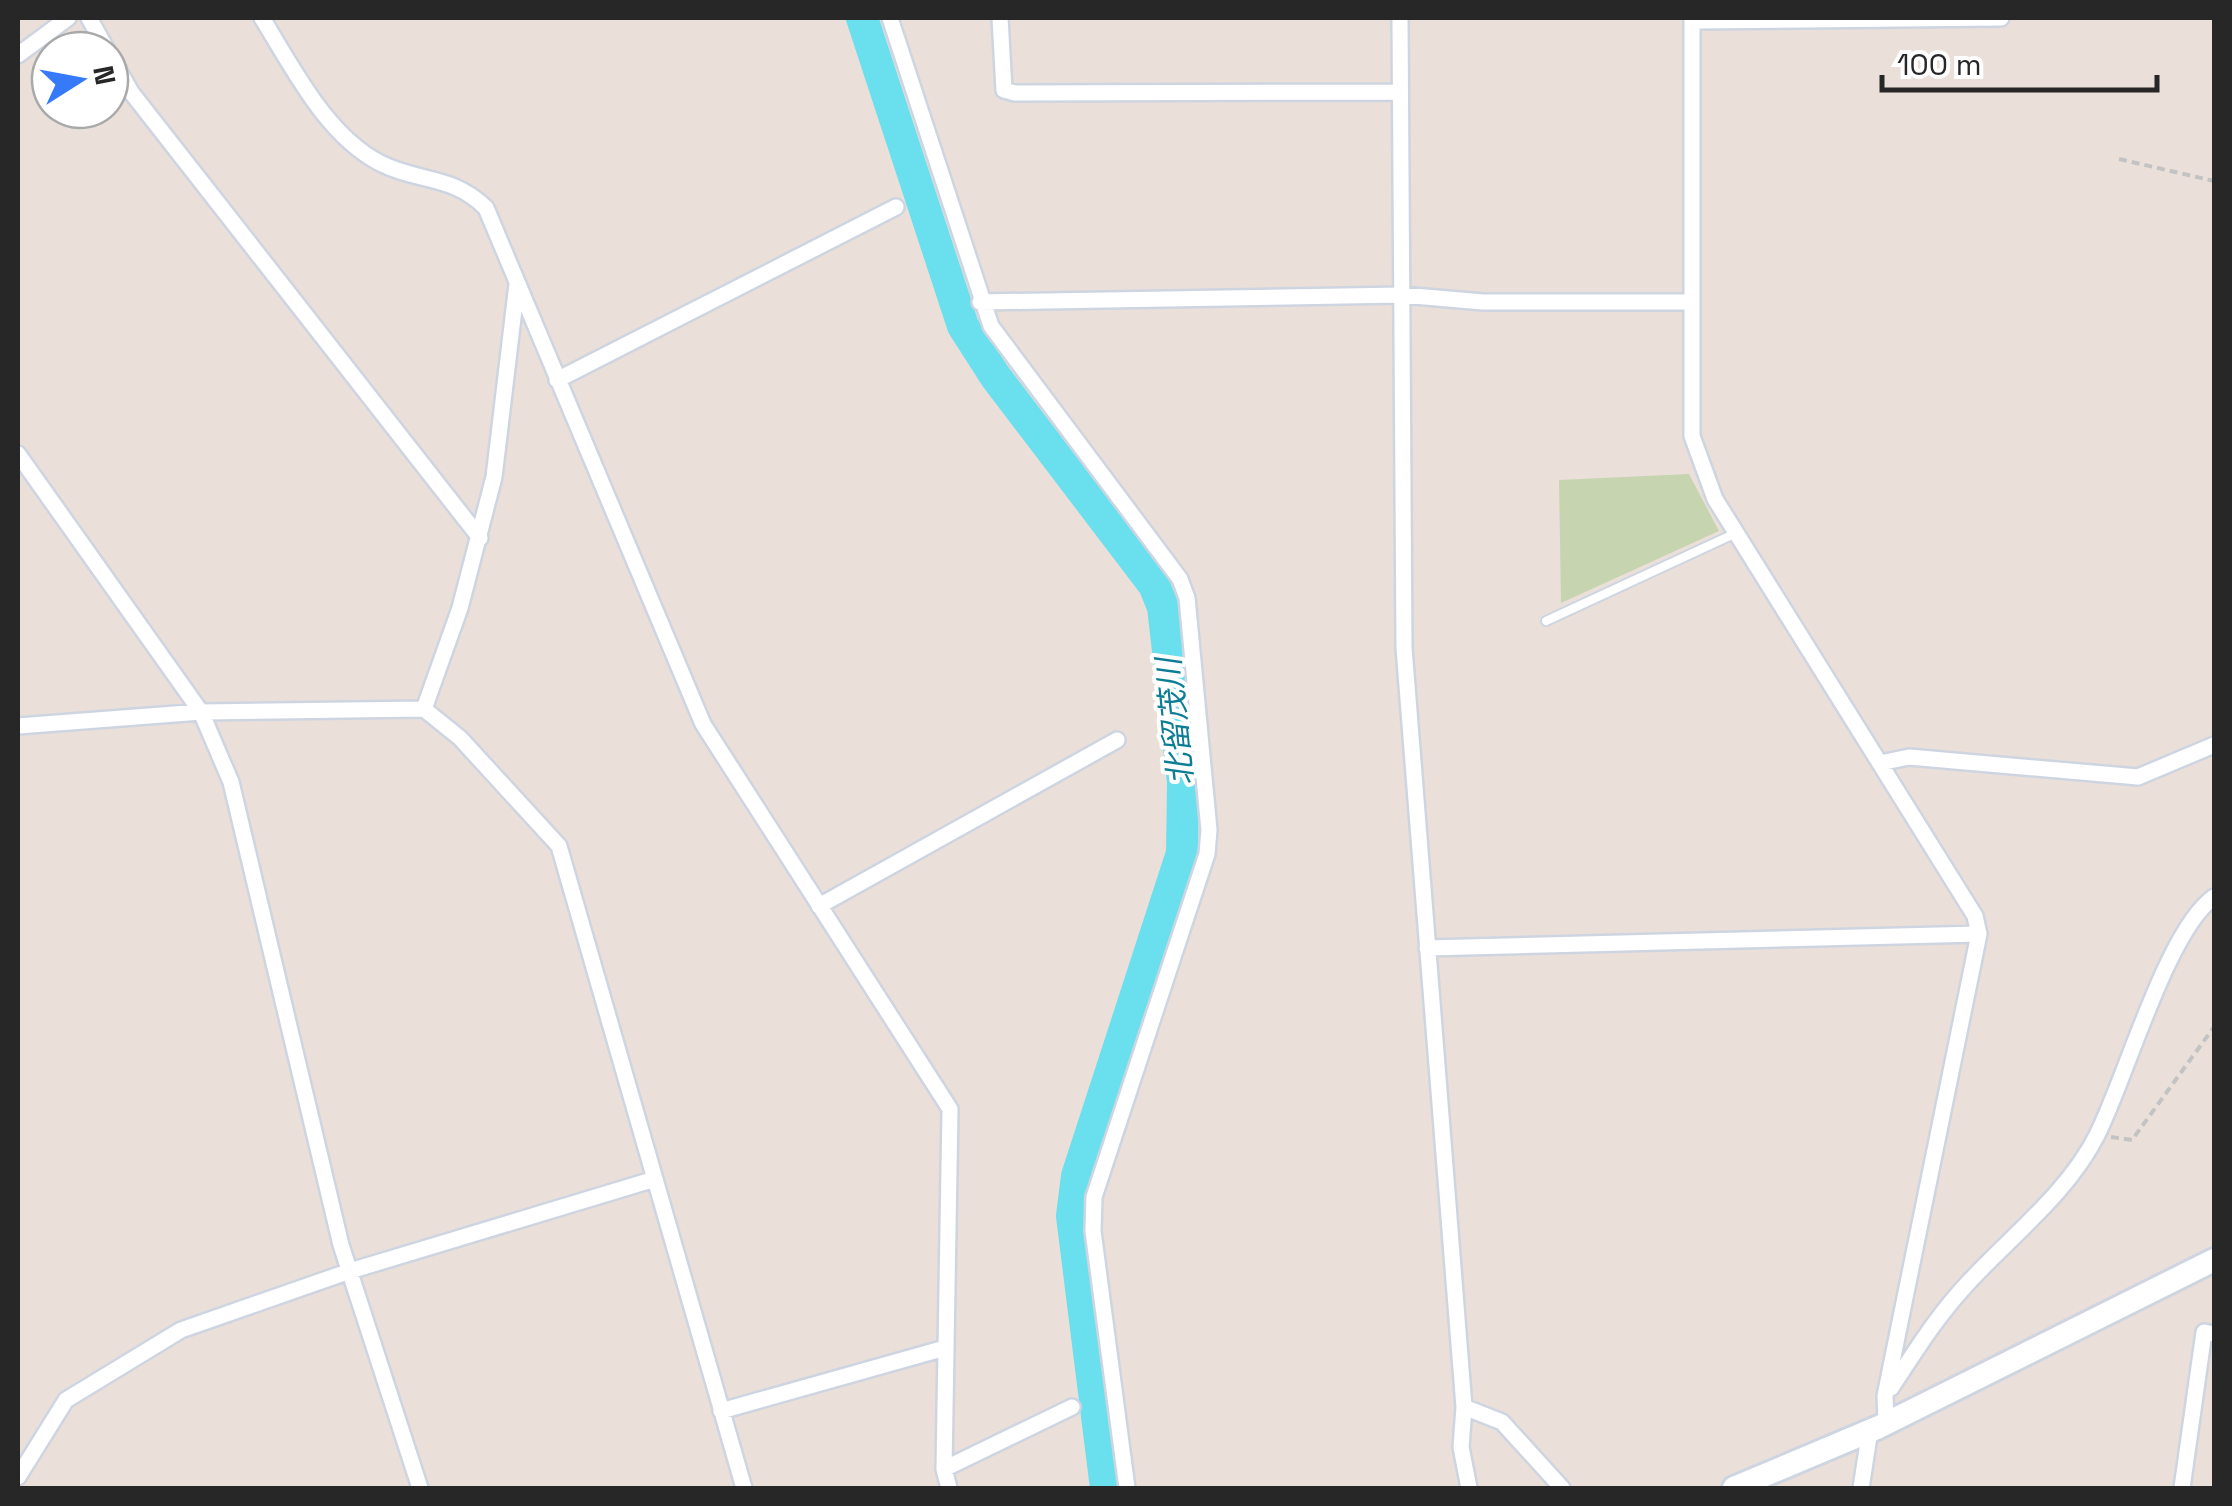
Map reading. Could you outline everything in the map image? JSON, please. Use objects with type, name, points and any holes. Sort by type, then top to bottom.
[{"type":"street","points":[[262,18],[329,120],[359,150],[406,173],[466,189],[486,208],[703,724],[950,1109],[944,1469],[949,1488]]},
{"type":"street","points":[[890,18],[991,326],[1159,549],[1187,598],[1209,830],[1207,854],[1094,1197],[1093,1231],[1128,1488]]},
{"type":"street","points":[[1000,18],[1000,79],[1004,90],[1015,93],[1399,92]]},
{"type":"street","points":[[1400,18],[1404,648],[1464,1406],[1461,1447],[1468,1488]]},
{"type":"street","points":[[1862,1488],[1885,1396],[1979,934],[1974,916],[1736,533],[1700,468],[1692,436],[1692,19],[2001,18]]},
{"type":"street","points":[[18,55],[63,19]]},
{"type":"street","points":[[130,90],[480,538]]},
{"type":"street","points":[[558,380],[896,208]]},
{"type":"street","points":[[424,710],[480,538],[494,477],[517,280]]},
{"type":"street","points":[[980,302],[1402,296],[1483,302],[1690,302]]},
{"type":"street","points":[[18,454],[201,712],[232,782],[350,1271],[420,1488]]},
{"type":"street","points":[[18,726],[201,712],[424,710],[460,738],[559,846],[744,1488]]},
{"type":"street","points":[[819,906],[1117,740]]},
{"type":"street","points":[[1880,763],[1909,758],[2138,777],[2214,745]]},
{"type":"street","points":[[1885,1396],[1937,1318],[2074,1173],[2097,1136],[2174,955],[2202,906],[2214,897]]},
{"type":"street","points":[[1428,948],[1979,934]]},
{"type":"street","points":[[18,1477],[66,1400],[181,1330],[350,1271],[655,1179]]},
{"type":"street","points":[[1734,1488],[1878,1427],[2214,1260]]},
{"type":"street","points":[[2182,1488],[2204,1332],[2214,1334]]},
{"type":"street","points":[[721,1411],[945,1348]]},
{"type":"street","points":[[1464,1406],[1502,1422],[1562,1488]]},
{"type":"street","points":[[944,1469],[1072,1407]]},
{"type":"lane","points":[[1546,621],[1736,533]]},
{"type":"path","points":[[2120,159],[2214,181]]},
{"type":"path","points":[[2097,1136],[2132,1140],[2214,1028]]},
{"type":"green space","points":[[1689,474],[1719,531],[1561,603],[1559,480]]},
{"type":"waterway","name":"北留茂川","points":[[862,18],[963,326],[995,376],[1154,585],[1163,607],[1183,782],[1182,853],[1077,1176],[1072,1216],[1106,1488]]}]
